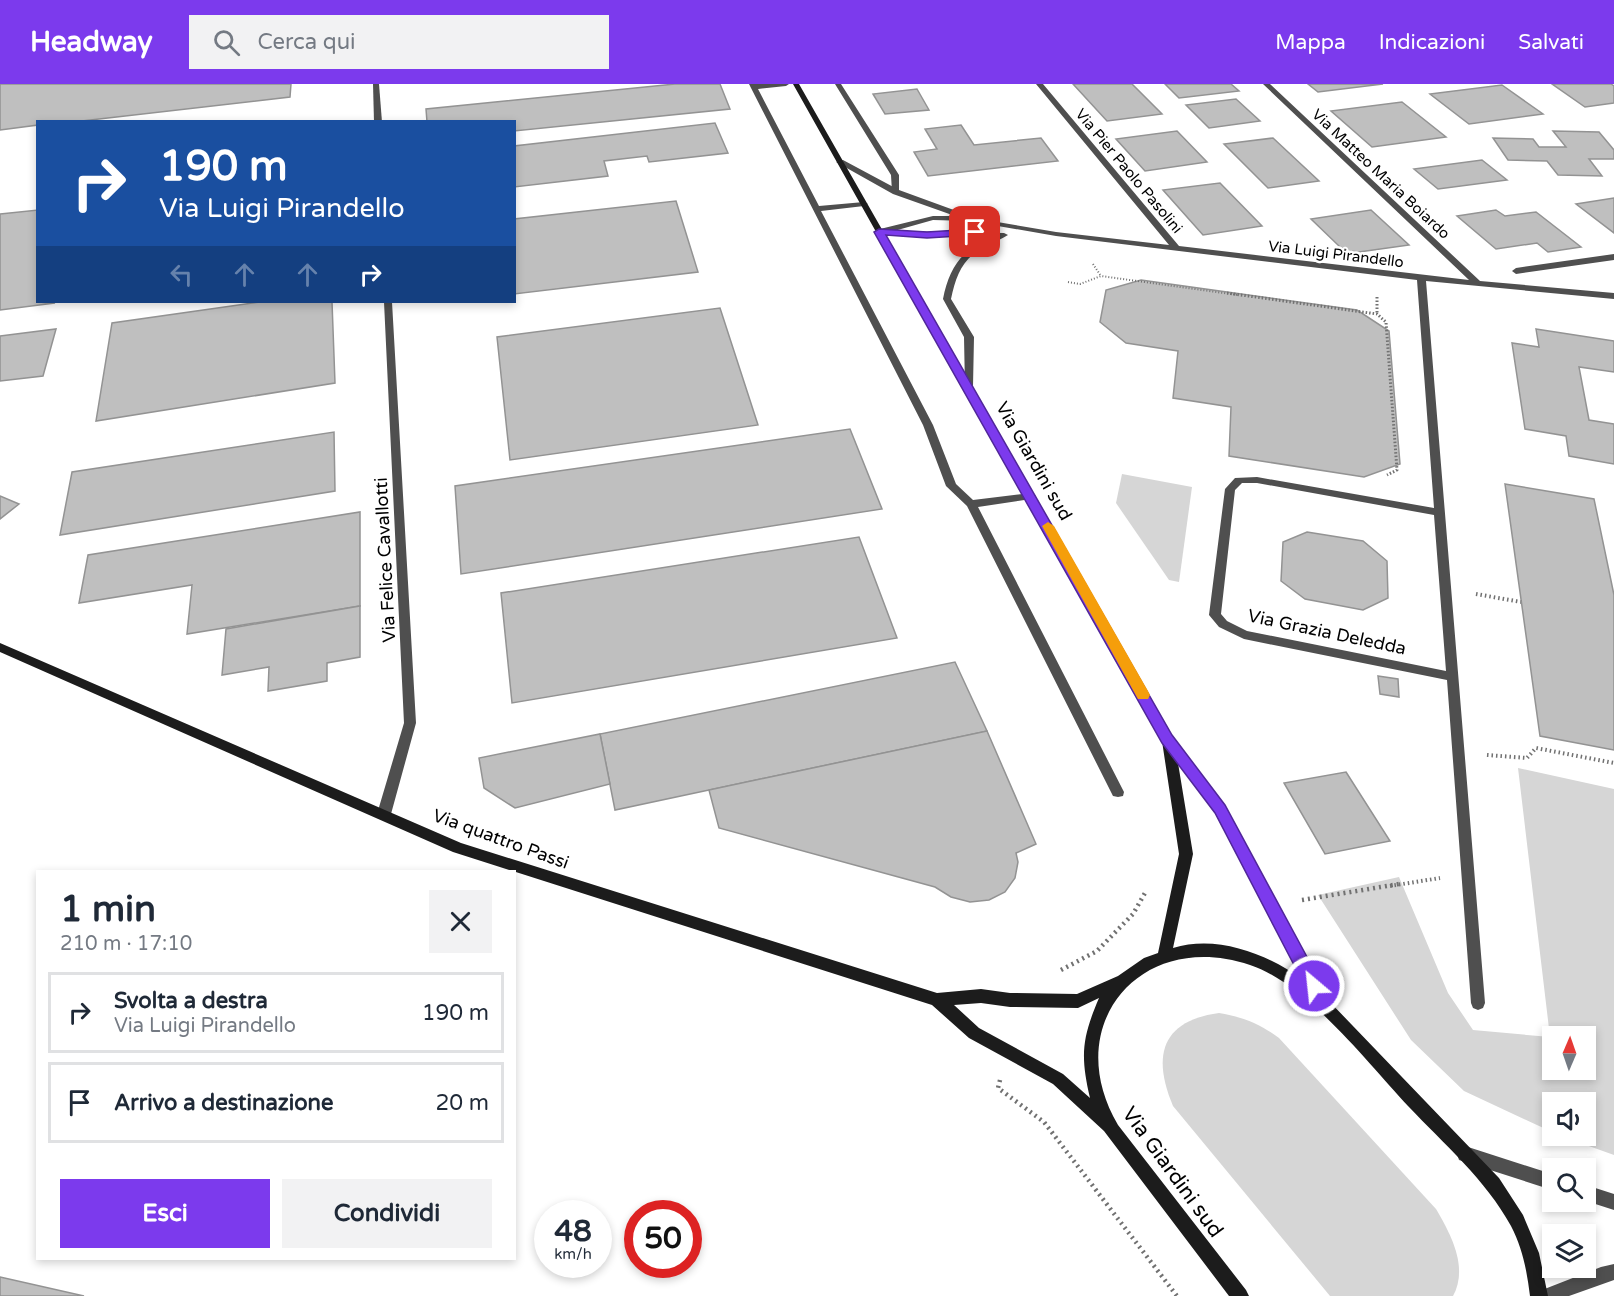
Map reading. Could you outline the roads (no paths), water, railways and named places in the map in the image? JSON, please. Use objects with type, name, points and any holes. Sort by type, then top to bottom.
[{"type":"main road","name":"Via Giardini sud","points":[[796,84],[1167,739],[1220,809],[1323,1005]]},
{"type":"main road","name":"Via quattro Passi","points":[[0,647],[458,848],[937,1000],[981,996],[1010,1000],[1078,1001],[1119,982]]},
{"type":"main road","name":"Via Giardini sud","points":[[1165,955],[1186,854],[1167,739]]},
{"type":"main road","name":"Via Giardini sud","points":[[1240,1296],[1112,1130],[1097,1098],[1090,1064],[1091,1033],[1101,1005],[1119,982],[1141,964],[1165,955],[1200,951],[1246,957],[1274,968],[1300,984],[1323,1005],[1493,1184],[1517,1221],[1533,1260],[1539,1296]]},
{"type":"main road","name":"Via quattro Passi","points":[[937,1000],[974,1033],[1058,1079],[1112,1130]]},
{"type":"street","points":[[376,84],[378,120]]},
{"type":"street","points":[[786,84],[753,85],[928,424],[951,486],[971,504],[1118,792]]},
{"type":"street","points":[[838,84],[895,175],[896,192]]},
{"type":"street","name":"Via Pier Paolo Pasolini","points":[[1039,84],[1175,247]]},
{"type":"street","name":"Via Matteo Maria Boiardo","points":[[1266,84],[1477,283]]},
{"type":"street","name":"Via Luigi Pirandello","points":[[840,162],[896,192],[969,219]]},
{"type":"street","points":[[816,209],[864,204]]},
{"type":"street","name":"Via Luigi Pirandello","points":[[879,232],[933,218],[969,219],[1056,234],[1420,278],[1614,296]]},
{"type":"street","name":"Via Luigi Pirandello","points":[[879,232],[927,235],[975,232],[1004,235],[1056,234]]},
{"type":"street","name":"Via Luigi Pirandello","points":[[968,386],[969,337],[946,299],[952,272],[964,256],[981,244],[1004,235]]},
{"type":"street","points":[[1516,271],[1614,257]]},
{"type":"street","points":[[1420,278],[1478,1003]]},
{"type":"street","name":"Via Felice Cavallotti","points":[[384,814],[410,723],[388,303]]},
{"type":"street","name":"Via Grazia Deledda","points":[[1439,512],[1257,480],[1239,480],[1230,489],[1215,615],[1223,624],[1244,635],[1453,677]]},
{"type":"street","points":[[971,504],[1031,496]]},
{"type":"street","points":[[1464,1154],[1542,1179]]},
{"type":"street","points":[[1596,1196],[1614,1202]]},
{"type":"street","points":[[1548,1296],[1614,1272]]}]
